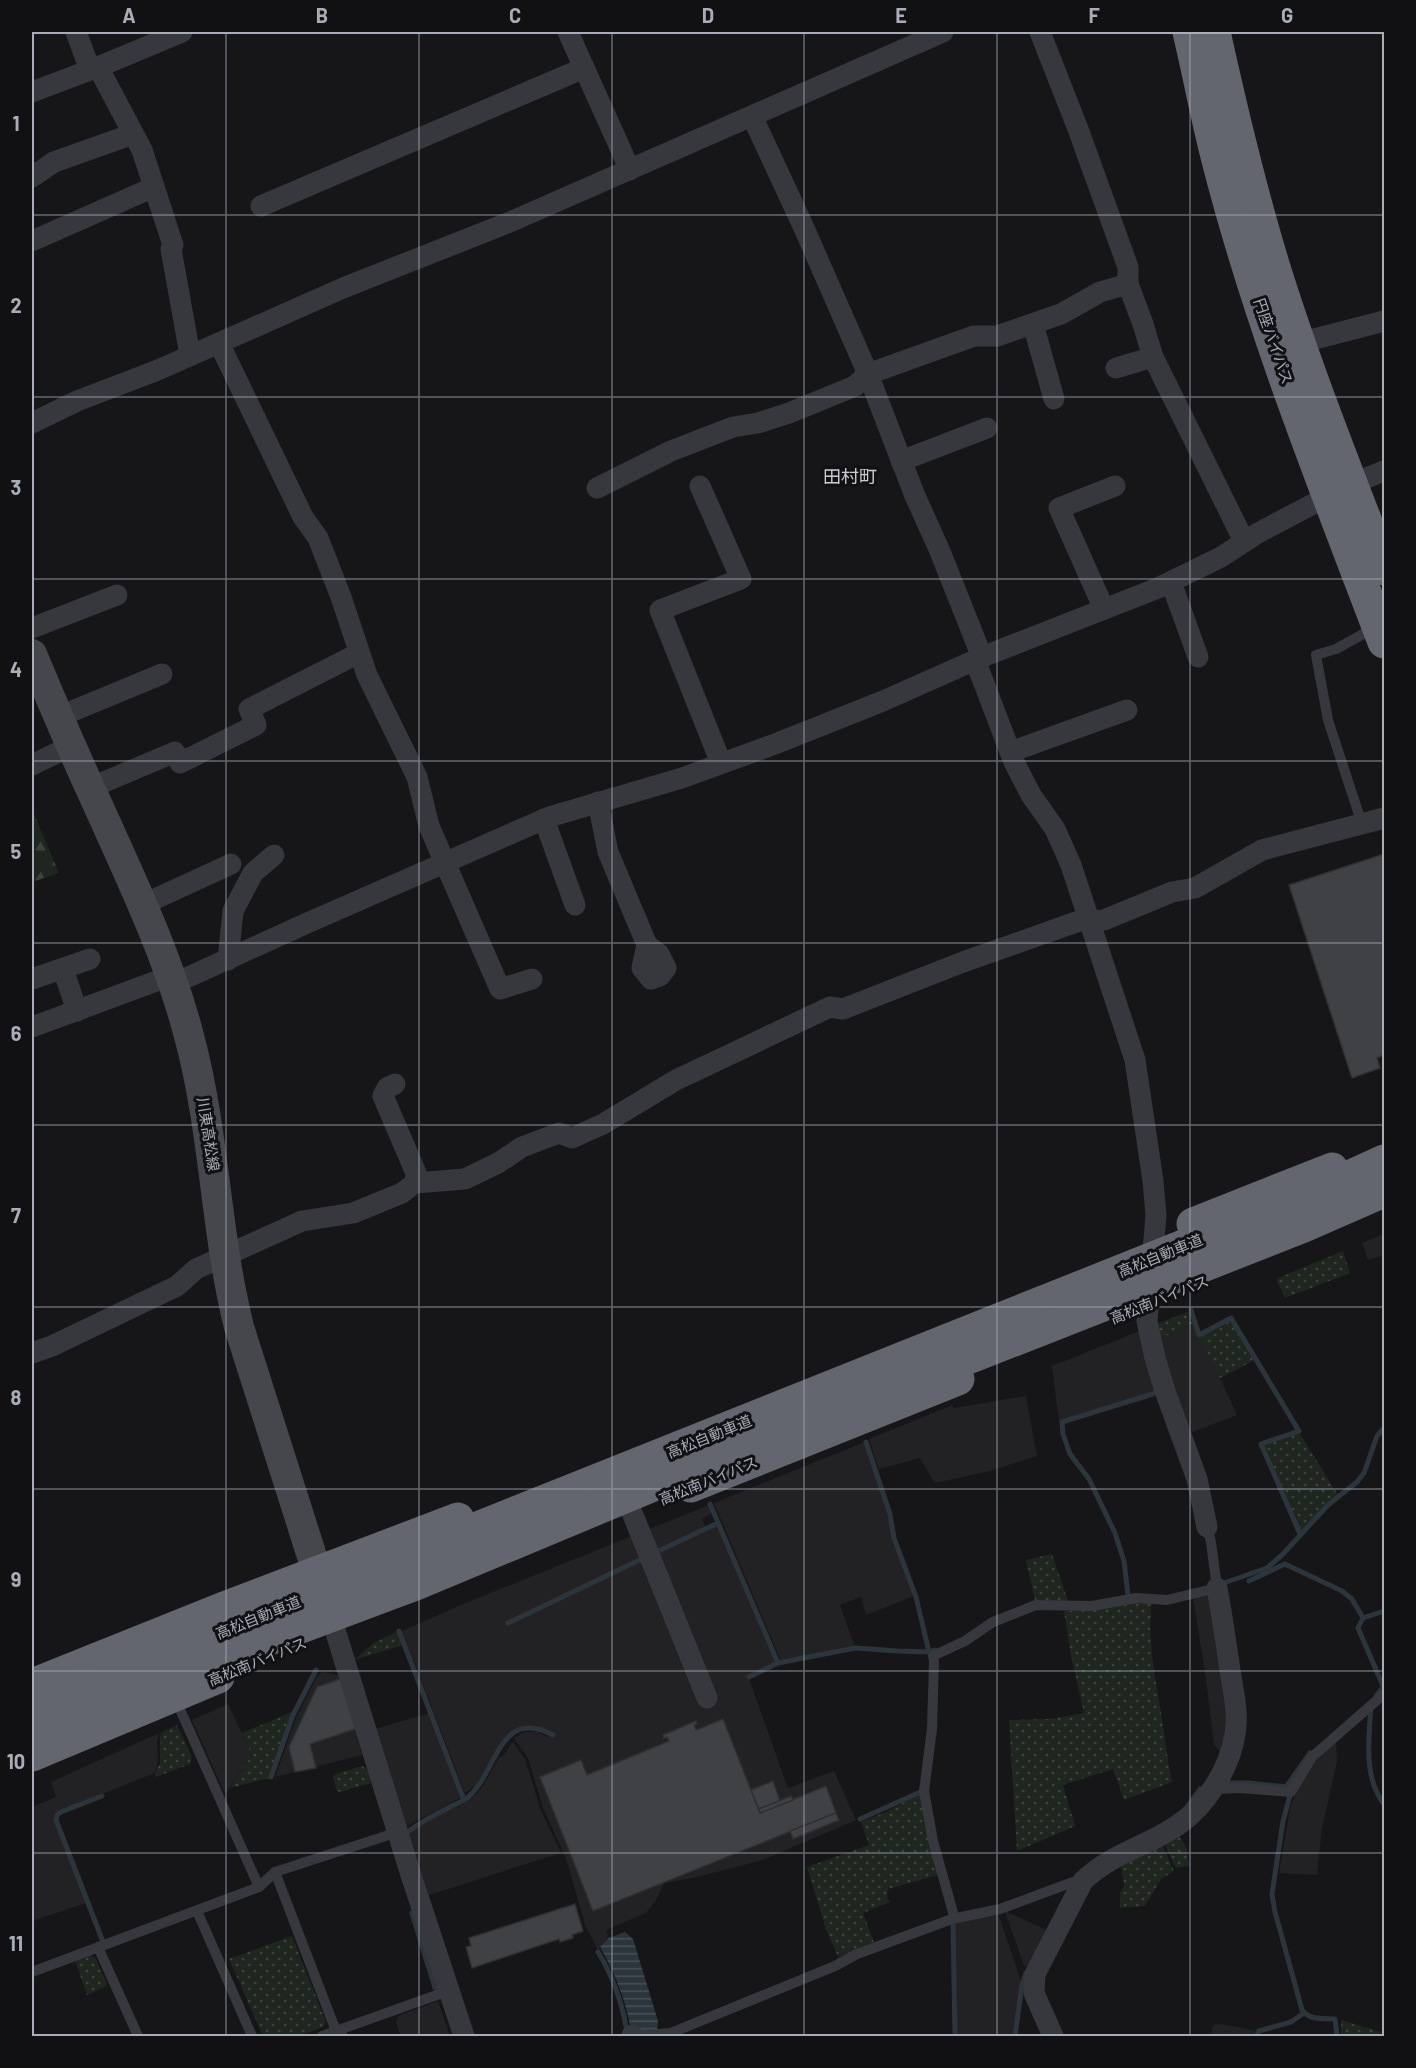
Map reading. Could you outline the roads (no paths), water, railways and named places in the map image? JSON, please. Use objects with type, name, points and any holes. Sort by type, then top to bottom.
[{"type":"highway","name":"円座バイパス","points":[[1189,32],[1218,160],[1249,267],[1340,490],[1384,569]]},
{"type":"highway","name":"円座バイパス","points":[[1214,32],[1241,154],[1299,343],[1381,634]]},
{"type":"highway","points":[[32,1685],[584,1470],[1384,1147]]},
{"type":"highway","name":"高松自動車道","points":[[32,1704],[1263,1215],[1384,1161]]},
{"type":"highway","name":"高松自動車道","points":[[32,1736],[277,1636],[418,1583],[795,1426],[1304,1226],[1384,1191]]},
{"type":"highway","name":"高松南バイパス","points":[[32,1755],[173,1695],[1308,1239],[1384,1205]]},
{"type":"highway","points":[[32,1704],[267,1609],[318,1572]]},
{"type":"highway","points":[[32,1736],[279,1640],[335,1630]]},
{"type":"main road","name":"川東高松線","points":[[32,654],[142,905],[189,1034],[201,1083],[229,1286],[239,1327],[335,1630]]},
{"type":"street","points":[[76,32],[94,68],[142,150],[173,245],[171,249],[190,356]]},
{"type":"street","points":[[32,92],[182,32]]},
{"type":"street","points":[[568,32],[630,170]]},
{"type":"street","points":[[32,423],[77,401],[190,356],[343,288],[510,222],[943,32]]},
{"type":"street","points":[[1040,32],[1128,267],[1128,284],[1153,357],[1244,541]]},
{"type":"street","points":[[261,206],[584,68]]},
{"type":"street","points":[[752,116],[868,374],[979,658],[1010,752],[1032,795],[1055,829],[1071,865],[1091,922],[1135,1060],[1153,1181],[1156,1215],[1148,1321],[1155,1358],[1194,1471],[1207,1527]]},
{"type":"street","points":[[32,177],[54,162],[133,134]]},
{"type":"street","points":[[32,241],[154,187]]},
{"type":"street","points":[[597,488],[681,447],[733,427],[758,423],[789,413],[855,386],[868,374],[974,336],[997,336],[1033,324],[1061,314],[1100,292],[1128,284]]},
{"type":"street","points":[[1299,343],[1384,321]]},
{"type":"street","points":[[1033,324],[1054,399]]},
{"type":"street","points":[[219,343],[303,518],[318,538],[367,675],[417,777],[429,826],[500,989],[532,979]]},
{"type":"street","points":[[1116,368],[1153,357]]},
{"type":"street","points":[[902,460],[987,428]]},
{"type":"street","points":[[32,1027],[228,960],[544,819],[682,778],[883,701],[979,658],[1171,582],[1221,557],[1244,541],[1340,490],[1384,471]]},
{"type":"street","points":[[700,486],[741,579],[660,610],[721,763]]},
{"type":"street","points":[[1104,609],[1059,508],[1115,486]]},
{"type":"street","points":[[1171,582],[1198,657]]},
{"type":"street","points":[[32,628],[117,596]]},
{"type":"street","points":[[90,788],[175,752],[180,763],[209,749],[256,725],[249,709],[359,653]]},
{"type":"street","points":[[58,717],[162,674]]},
{"type":"street","points":[[1010,752],[1127,710]]},
{"type":"street","points":[[32,765],[71,746]]},
{"type":"street","points":[[598,802],[608,852],[647,945]]},
{"type":"street","points":[[32,1353],[52,1347],[177,1286],[196,1269],[302,1221],[353,1213],[402,1192],[416,1183],[465,1179],[498,1163],[522,1147],[559,1132],[572,1137],[603,1124],[676,1080],[830,1007],[843,1009],[963,962],[1079,921],[1104,920],[1172,892],[1194,888],[1262,850],[1384,818]]},
{"type":"street","points":[[544,819],[575,905]]},
{"type":"street","points":[[228,960],[233,910],[253,873],[274,855]]},
{"type":"street","points":[[142,905],[231,864]]},
{"type":"street","points":[[32,979],[90,959]]},
{"type":"street","points":[[63,969],[77,1011]]},
{"type":"street","points":[[395,1084],[387,1088],[382,1096],[416,1173],[416,1183]]},
{"type":"street","points":[[632,1510],[707,1698]]},
{"type":"street","points":[[1053,2037],[1034,1993],[1035,1974],[1083,1881],[1114,1857],[1178,1825],[1196,1810],[1212,1789],[1231,1749],[1235,1733],[1235,1701],[1218,1588]]},
{"type":"street","points":[[335,1630],[464,2037]]},
{"type":"lane","points":[[1362,824],[1328,720],[1316,655],[1381,634]]},
{"type":"lane","points":[[952,1919],[954,1916],[933,1841],[924,1791],[932,1729],[933,1656],[965,1641],[993,1622],[1036,1605],[1092,1606],[1136,1598],[1167,1600],[1218,1588],[1207,1527]]},
{"type":"lane","points":[[1212,1789],[1241,1788],[1291,1792],[1312,1757],[1384,1694]]},
{"type":"lane","points":[[173,1695],[258,1887]]},
{"type":"lane","points":[[32,1972],[258,1887],[275,1872],[398,1832]]},
{"type":"lane","points":[[275,1872],[340,2034]]},
{"type":"lane","points":[[629,2036],[670,2032],[835,1966],[856,1954],[952,1919],[1000,1909],[1072,1882],[1083,1881]]},
{"type":"lane","points":[[197,1911],[252,2037]]},
{"type":"lane","points":[[98,1947],[138,2037]]},
{"type":"lane","points":[[322,2037],[340,2034],[448,1991]]},
{"type":"waterway","points":[[1191,1310],[1199,1335],[1231,1318],[1299,1431],[1261,1444],[1300,1534]]},
{"type":"waterway","points":[[1128,1595],[1124,1561],[1115,1533],[1089,1479],[1070,1454],[1063,1434],[1062,1422],[1159,1392]]},
{"type":"waterway","points":[[1221,1584],[1267,1568],[1282,1555],[1328,1505],[1357,1482],[1364,1473],[1377,1436],[1384,1428]]},
{"type":"waterway","points":[[866,1442],[890,1514],[894,1538],[916,1597],[929,1652]]},
{"type":"waterway","points":[[710,1504],[778,1663]]},
{"type":"waterway","points":[[654,1553],[718,1523]]},
{"type":"waterway","points":[[508,1623],[646,1557]]},
{"type":"waterway","points":[[1249,1581],[1285,1564],[1342,1591],[1352,1599],[1363,1618]]},
{"type":"waterway","points":[[1383,1686],[1358,1628],[1363,1618],[1384,1611]]},
{"type":"waterway","points":[[399,1631],[464,1800]]},
{"type":"waterway","points":[[749,1677],[778,1663],[855,1648],[929,1652],[935,1650]]},
{"type":"waterway","points":[[271,1777],[293,1715],[316,1670]]},
{"type":"waterway","points":[[1376,1696],[1384,1686]]},
{"type":"waterway","points":[[1371,1706],[1370,1770],[1377,1793],[1384,1804]]},
{"type":"waterway","points":[[406,1833],[467,1798],[477,1787],[501,1746],[510,1736],[521,1729],[535,1728],[553,1735]]},
{"type":"waterway","points":[[1223,1783],[1286,1787],[1310,1753]]},
{"type":"waterway","points":[[1188,1806],[1200,1789]]},
{"type":"waterway","points":[[860,1819],[925,1790]]},
{"type":"waterway","points":[[1291,1792],[1283,1821],[1272,1894],[1275,1912],[1302,2010],[1309,2016],[1335,2019],[1337,2036]]},
{"type":"waterway","points":[[102,1796],[61,1812],[57,1815],[56,1820],[105,1947]]},
{"type":"waterway","points":[[412,1913],[435,1988]]},
{"type":"waterway","points":[[953,1922],[955,2036]]},
{"type":"waterway","points":[[598,1952],[616,1990],[627,2031]]},
{"type":"waterway","points":[[1015,2036],[1022,1985],[1026,1973]]},
{"type":"waterway","points":[[1257,2036],[1259,2031],[1291,2022],[1304,2013]]},
{"type":"district","name":"田村町","points":[[850,476]]}]
